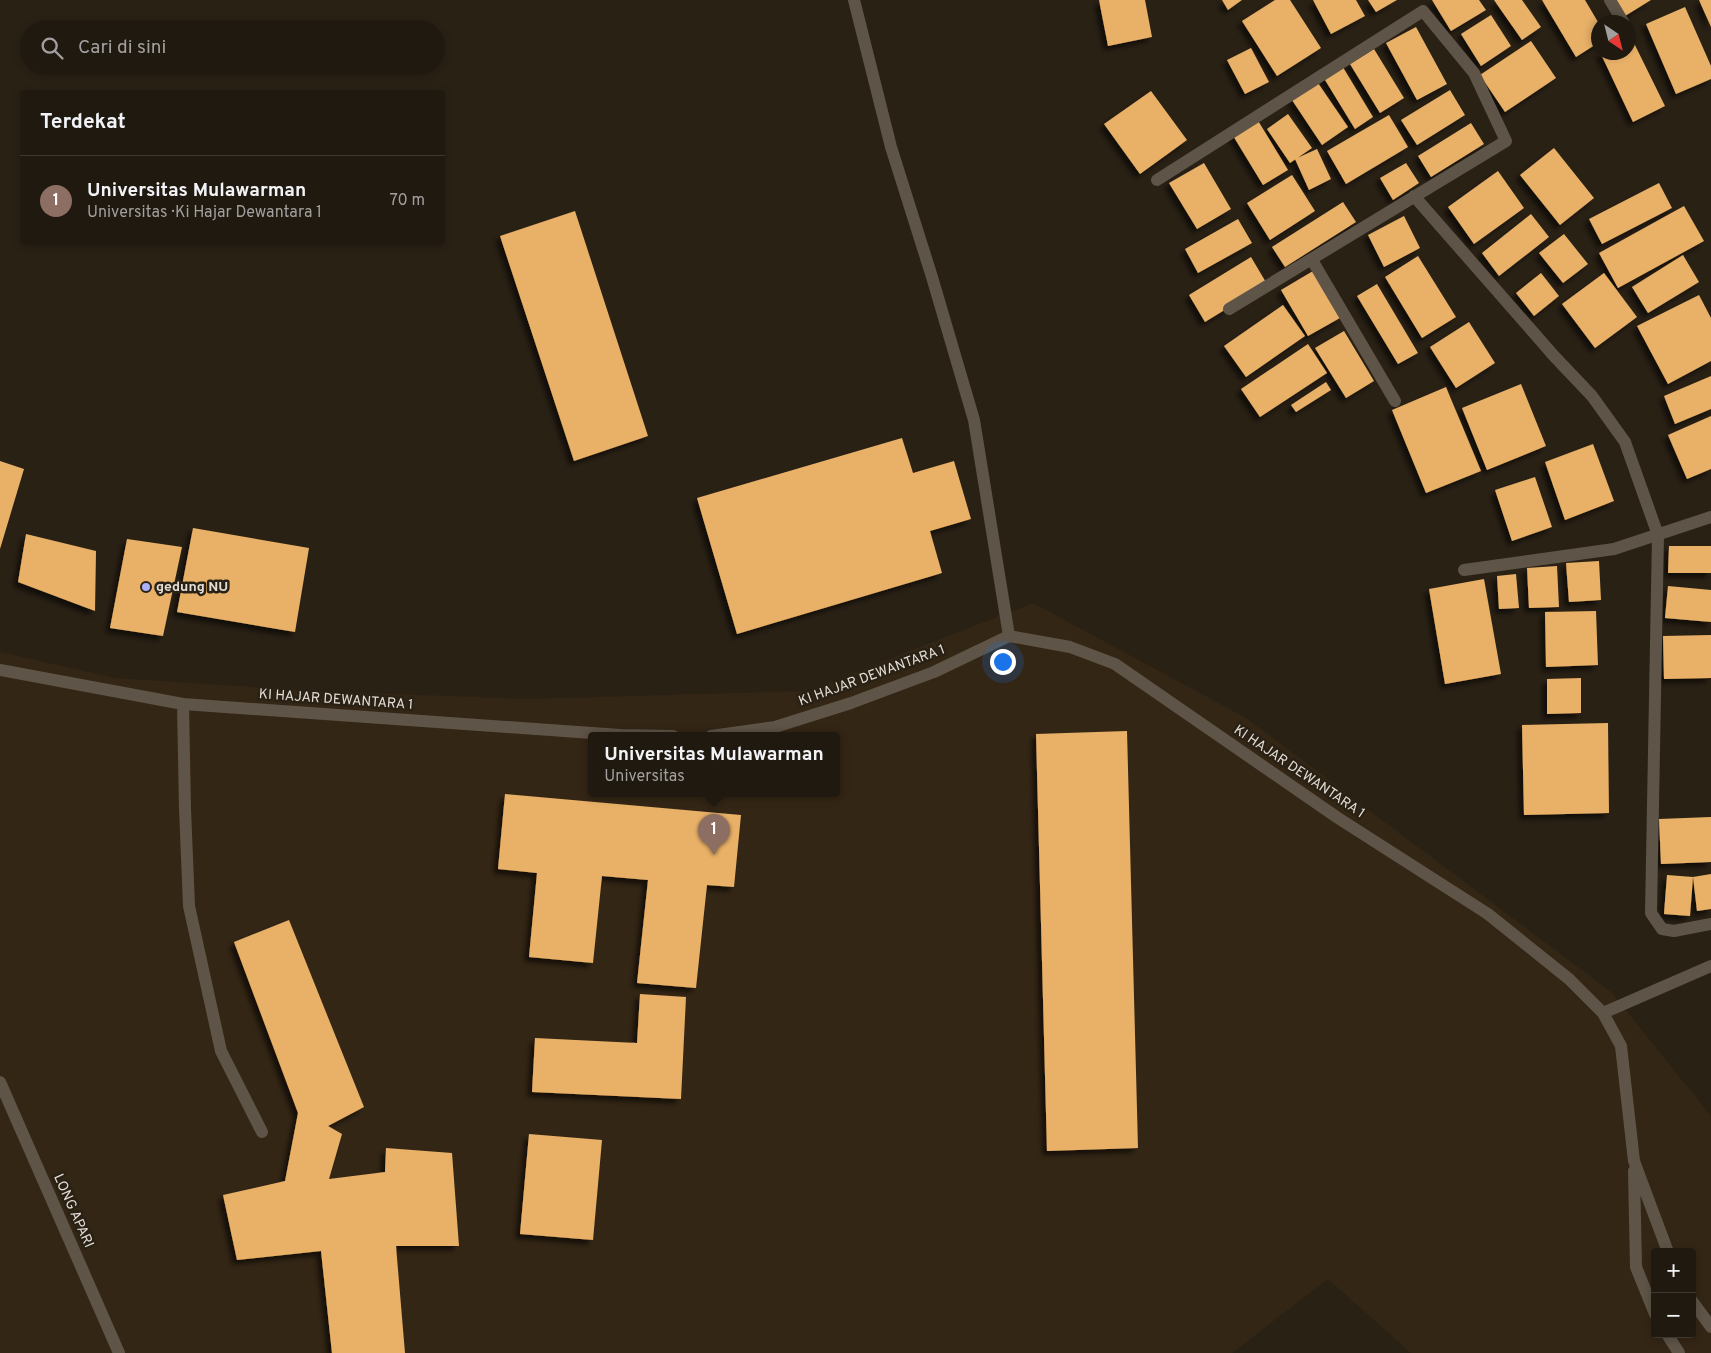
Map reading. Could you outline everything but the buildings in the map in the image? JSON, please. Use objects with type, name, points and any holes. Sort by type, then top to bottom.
[{"type":"street","points":[[854,0],[891,147],[974,420],[1009,636]]},
{"type":"street","points":[[1610,0],[1619,15]]},
{"type":"street","points":[[1157,180],[1424,11],[1474,73],[1506,141],[1229,309]]},
{"type":"street","points":[[1414,196],[1554,356],[1592,396],[1625,442],[1658,535],[1651,913],[1662,929],[1674,931],[1711,924]]},
{"type":"street","points":[[1312,260],[1395,401]]},
{"type":"street","points":[[1464,570],[1614,549],[1711,517]]},
{"type":"street","name":"KI HAJAR DEWANTARA 1","points":[[739,732],[775,727],[851,703],[934,672],[1009,636],[1070,648],[1115,664],[1338,818],[1488,914],[1569,979],[1603,1013],[1621,1046],[1634,1161],[1667,1248]]},
{"type":"street","name":"KI HAJAR DEWANTARA 1","points":[[0,670],[184,704],[588,733]]},
{"type":"street","points":[[184,704],[185,809],[189,906],[221,1051],[262,1132]]},
{"type":"street","points":[[1603,1013],[1711,966]]},
{"type":"street","name":"LONG APARI","points":[[0,1082],[119,1353]]},
{"type":"street","points":[[1634,1161],[1636,1267],[1651,1304]]},
{"type":"street","points":[[1696,1306],[1711,1327]]},
{"type":"street","points":[[1670,1338],[1680,1353]]},
{"type":"shaded area","points":[[1033,603],[1246,718],[1611,992],[1711,1116],[1711,1353],[1411,1353],[1328,1279],[1232,1353],[0,1353],[0,652],[115,678],[313,691],[527,699],[808,691]]},
{"type":"place","name":"gedung NU","points":[[146,587]]},
{"type":"place","name":"Universitas Mulawarman","points":[[714,855]]}]
